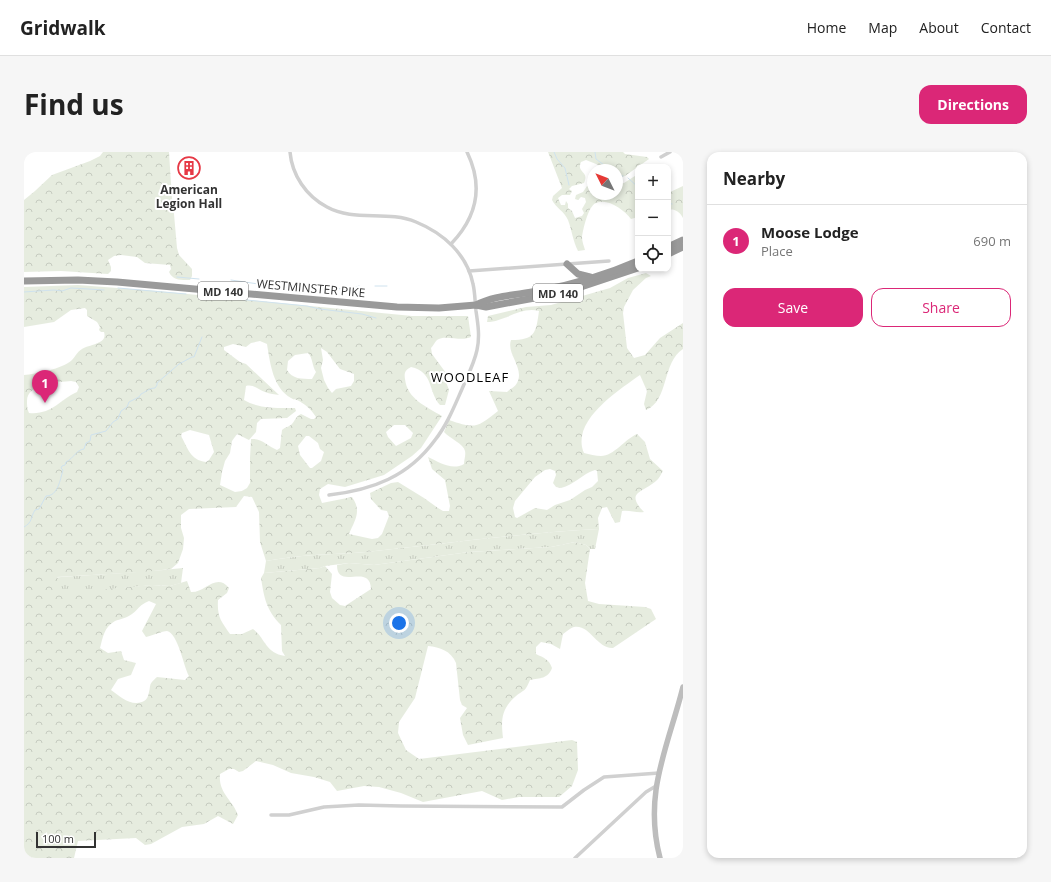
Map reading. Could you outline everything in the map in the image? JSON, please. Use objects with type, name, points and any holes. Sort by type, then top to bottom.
[{"type":"highway","points":[[671,247],[682,245]]},
{"type":"highway","points":[[671,252],[682,245]]},
{"type":"highway","name":"WESTMINSTER PIKE","points":[[476,305],[486,300],[538,292],[592,278],[635,262]]},
{"type":"highway","points":[[567,264],[578,274],[592,278]]},
{"type":"highway","name":"WESTMINSTER PIKE","points":[[24,281],[78,280],[117,282],[398,307],[439,308],[476,305],[486,307],[561,293],[600,282],[635,269]]},
{"type":"street","points":[[290,152],[293,168],[300,183],[312,196],[327,207],[346,214],[396,217],[414,221],[436,232],[451,244],[462,258],[469,271],[473,283],[476,305],[478,341],[476,354],[449,416],[433,443],[410,467],[391,478],[366,489],[329,495]]},
{"type":"street","points":[[451,244],[467,224],[476,199],[476,173],[467,152]]},
{"type":"street","points":[[661,157],[670,152]]},
{"type":"street","points":[[469,271],[609,261]]},
{"type":"street","points":[[660,858],[654,823],[656,786],[683,687]]},
{"type":"street","points":[[270,815],[289,815],[324,807],[359,805],[562,807],[604,777],[659,773]]},
{"type":"street","points":[[575,858],[630,806],[651,788],[656,786]]},
{"type":"green space","points":[[103,152],[169,152],[177,248],[179,255],[192,269],[192,276],[190,280],[173,277],[169,272],[171,269],[170,265],[145,263],[137,257],[121,255],[114,256],[108,260],[111,271],[108,274],[61,271],[24,272],[24,200],[52,175],[90,161],[100,156]]},
{"type":"green space","points":[[548,152],[623,152],[625,154],[647,157],[649,159],[642,164],[635,164],[635,169],[623,177],[623,164],[596,164],[586,160],[581,162],[580,168],[585,176],[584,183],[572,186],[569,189],[572,191],[570,195],[562,195],[558,198],[561,205],[565,205],[566,201],[568,208],[572,211],[575,218],[582,216],[584,213],[582,209],[586,202],[585,198],[581,197],[578,200],[575,199],[576,195],[583,192],[587,186],[587,200],[623,200],[623,183],[635,176],[635,218],[631,219],[611,203],[596,203],[588,213],[583,229],[582,239],[585,250],[578,251],[568,220],[552,200],[553,196],[562,188]]},
{"type":"green space","points":[[683,186],[683,218],[677,211],[671,210],[671,192]]},
{"type":"green space","points":[[646,273],[651,276],[646,278],[633,290],[624,307],[623,313],[627,348],[634,358],[645,355],[660,338],[683,323],[683,349],[676,355],[659,398],[653,405],[646,410],[644,404],[647,391],[640,375],[609,398],[590,418],[584,429],[582,441],[584,453],[601,456],[615,450],[637,434],[645,442],[650,459],[663,471],[657,480],[641,491],[636,497],[638,505],[644,512],[622,511],[620,522],[615,523],[607,507],[602,508],[598,518],[599,529],[512,536],[366,552],[298,556],[266,561],[260,542],[259,512],[252,497],[244,496],[236,507],[189,509],[181,515],[181,528],[184,538],[183,549],[178,563],[171,569],[57,577],[64,593],[152,585],[170,586],[187,581],[191,592],[201,590],[215,582],[220,582],[229,588],[227,593],[218,600],[218,611],[222,622],[230,634],[242,634],[253,629],[273,652],[285,656],[282,651],[281,625],[269,609],[265,597],[261,578],[264,573],[320,568],[325,566],[332,574],[330,592],[332,598],[340,605],[345,606],[371,589],[369,581],[365,578],[360,576],[342,576],[338,572],[337,565],[349,563],[374,565],[469,552],[551,547],[575,542],[586,545],[590,549],[585,583],[588,601],[599,604],[645,607],[651,609],[656,619],[613,648],[602,645],[585,629],[580,627],[574,627],[563,634],[560,649],[551,644],[541,642],[536,647],[536,654],[546,659],[552,668],[550,672],[546,676],[530,680],[526,688],[507,706],[502,720],[503,738],[468,745],[463,735],[460,718],[467,708],[462,705],[460,700],[456,663],[451,655],[445,650],[428,646],[415,698],[399,722],[398,733],[406,750],[419,759],[572,740],[577,742],[578,770],[572,786],[559,797],[519,797],[502,800],[482,791],[423,802],[401,793],[379,787],[364,786],[337,791],[330,782],[314,777],[291,773],[273,765],[256,761],[243,771],[239,772],[234,769],[229,769],[220,774],[220,781],[223,791],[238,815],[233,824],[218,816],[204,824],[182,827],[151,844],[145,845],[136,838],[78,841],[74,858],[24,858],[24,375],[42,372],[62,366],[72,360],[80,350],[98,343],[105,336],[104,332],[99,330],[100,327],[97,322],[87,316],[87,310],[85,308],[71,310],[54,322],[24,327],[24,287],[78,285],[157,291],[412,316],[468,316],[471,337],[463,339],[440,338],[431,348],[432,354],[446,373],[445,379],[449,390],[445,405],[440,405],[436,400],[430,383],[424,373],[411,367],[405,372],[407,386],[414,397],[424,406],[442,416],[421,448],[384,475],[345,487],[328,484],[320,489],[319,495],[322,503],[352,497],[357,507],[357,511],[349,534],[372,539],[378,538],[382,534],[389,516],[387,511],[381,510],[371,499],[370,493],[391,483],[398,482],[443,511],[449,511],[450,506],[445,480],[432,469],[428,457],[455,467],[464,464],[464,448],[444,432],[449,420],[470,426],[480,424],[498,411],[489,391],[507,392],[517,383],[519,372],[511,351],[511,340],[525,339],[533,334],[537,325],[539,311],[532,310],[519,312],[500,320],[487,322],[488,316],[526,307],[551,305],[610,288],[628,278]],"holes":[[[260,341],[267,344],[273,374],[280,388],[285,394],[305,405],[316,417],[311,419],[301,414],[298,416],[291,425],[282,430],[280,448],[277,450],[261,441],[251,439],[250,483],[247,488],[242,491],[235,492],[220,485],[225,461],[230,453],[232,441],[237,434],[249,440],[256,432],[257,423],[261,419],[287,418],[296,411],[295,408],[275,408],[262,406],[244,400],[246,386],[251,386],[267,393],[279,395],[246,364],[240,362],[224,350],[224,347],[233,344],[246,347],[251,343]],[[321,348],[327,352],[340,369],[354,374],[354,381],[351,386],[336,389],[332,393],[324,380],[321,368],[323,360]],[[308,353],[311,357],[316,372],[312,379],[301,379],[294,377],[287,370],[288,361],[295,355]],[[59,382],[76,382],[79,387],[77,392],[50,409],[44,412],[29,413],[27,401],[28,395],[32,390],[44,385]],[[394,425],[405,425],[413,433],[411,438],[396,446],[388,437],[386,432]],[[190,430],[209,435],[214,452],[209,460],[206,462],[196,459],[190,453],[181,436],[182,433]],[[306,436],[309,436],[318,443],[320,449],[324,452],[321,461],[312,468],[310,468],[300,455],[298,446]],[[550,469],[555,471],[556,475],[553,483],[556,487],[561,488],[566,487],[590,472],[595,470],[597,471],[598,481],[592,487],[570,500],[555,505],[547,510],[535,508],[517,518],[515,517],[513,508],[515,501],[535,477],[545,470]],[[149,601],[156,604],[142,631],[146,637],[165,631],[171,633],[177,644],[189,676],[185,680],[157,677],[151,684],[146,700],[134,703],[126,700],[111,690],[118,679],[131,675],[136,663],[124,660],[121,651],[108,653],[100,648],[104,633],[108,626],[111,623],[135,612],[141,605]]]},
{"type":"green space","points":[[599,529],[595,549],[590,549],[586,545],[575,542],[551,547],[469,552],[374,565],[349,563],[320,568],[264,573],[266,561],[288,557],[366,552],[512,536]]},
{"type":"green space","points":[[183,568],[181,583],[170,586],[153,585],[74,593],[41,593],[24,581],[143,572]]},
{"type":"waterway","points":[[554,152],[557,159],[565,168],[569,185]]},
{"type":"waterway","points":[[595,152],[596,159],[603,164]]},
{"type":"waterway","points":[[628,178],[635,184]]},
{"type":"waterway","points":[[177,277],[199,279]]},
{"type":"waterway","points":[[231,280],[272,286]]},
{"type":"waterway","points":[[276,286],[297,288],[313,286],[352,290]]},
{"type":"waterway","points":[[375,286],[387,286]]},
{"type":"waterway","points":[[24,292],[54,290],[62,291],[71,288],[104,290]]},
{"type":"waterway","points":[[118,288],[186,294]]},
{"type":"waterway","points":[[207,296],[307,306],[362,314],[376,318]]},
{"type":"waterway","points":[[24,527],[30,522],[33,513],[35,510],[39,509],[46,496],[50,495],[56,490],[63,470],[61,468],[62,466],[65,465],[66,462],[79,451],[84,449],[86,443],[90,441],[91,435],[106,431],[113,422],[118,419],[121,411],[127,407],[129,402],[139,397],[149,389],[155,388],[157,383],[179,364],[194,357],[202,337]]},
{"type":"place","name":"American Legion Hall","points":[[189,168]]},
{"type":"place","name":"Moose Lodge","points":[[45,403]]},
{"type":"district","name":"WOODLEAF","points":[[470,377]]}]
